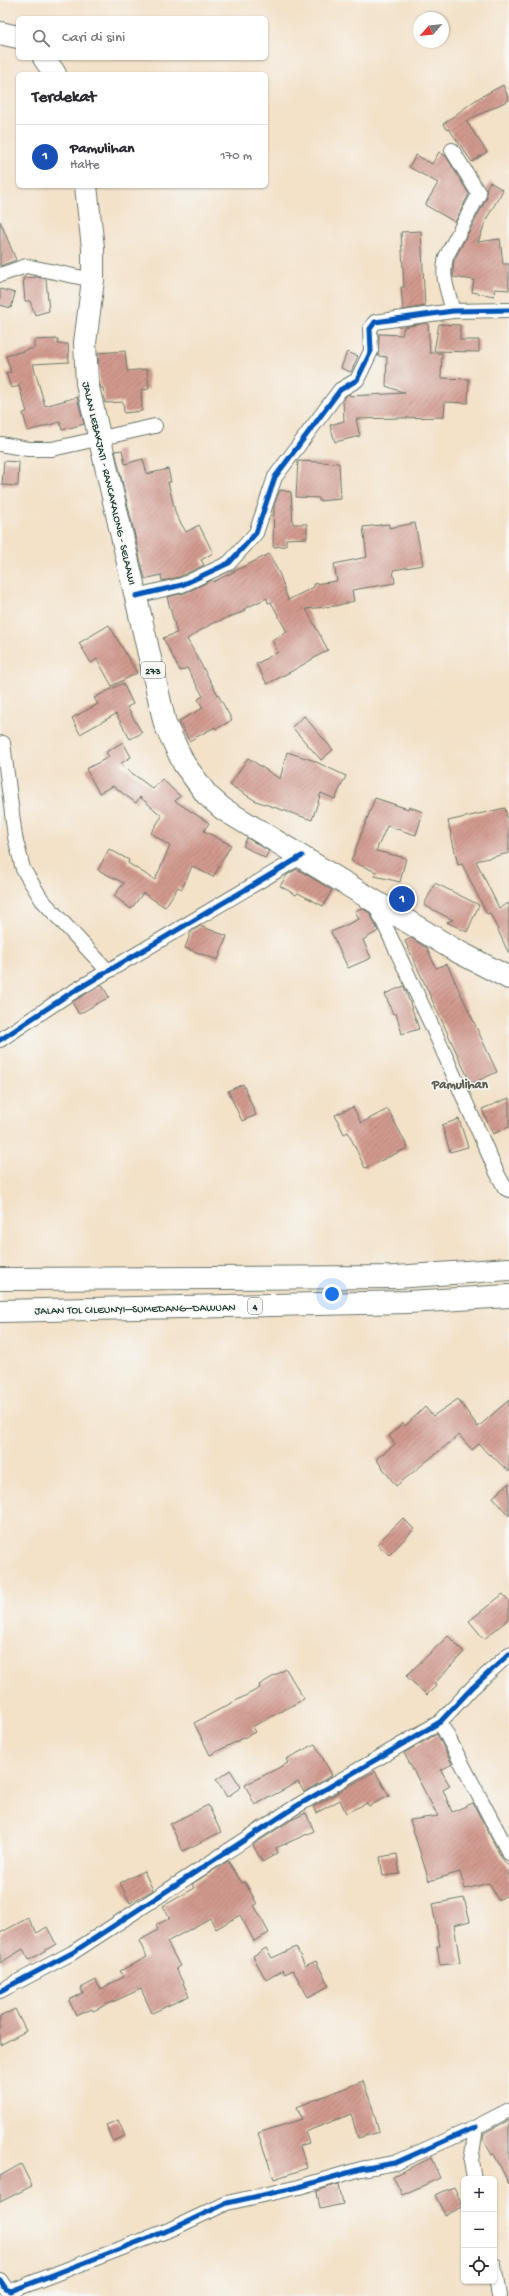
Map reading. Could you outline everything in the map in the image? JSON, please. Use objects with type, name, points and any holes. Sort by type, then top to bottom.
[{"type":"main road","points":[[0,33],[16,37]]},
{"type":"main road","points":[[45,60],[54,72]]},
{"type":"main road","name":"JALAN LEBAKJATI - RANCAKALONG - SELAAWI","points":[[86,188],[92,248],[93,280],[85,343],[87,383],[165,724],[184,764],[207,795],[223,809],[302,856],[453,950],[509,978]]},
{"type":"main road","points":[[0,1279],[396,1277],[509,1269]]},
{"type":"main road","name":"JALAN TOL CILEUNYI–SUMEDANG–DAWUAN","points":[[0,1311],[408,1302],[509,1296]]},
{"type":"street","points":[[452,150],[479,194],[446,257],[444,266],[443,275],[453,311]]},
{"type":"street","points":[[0,274],[26,266],[93,280]]},
{"type":"street","points":[[136,596],[182,585],[229,563],[256,533],[275,477],[340,390],[357,380],[371,351],[370,329],[375,322],[453,311],[509,310]]},
{"type":"street","points":[[0,444],[28,449],[52,449],[155,426]]},
{"type":"street","points":[[3,743],[15,837],[23,869],[42,900],[108,971]]},
{"type":"street","points":[[0,1040],[66,996],[302,856]]},
{"type":"street","points":[[374,901],[436,1035],[497,1173],[505,1188],[509,1190]]},
{"type":"street","points":[[0,1991],[72,1953],[295,1807],[440,1722],[472,1688],[509,1654]]},
{"type":"street","points":[[440,1722],[509,1853]]},
{"type":"street","points":[[0,2280],[6,2290],[11,2291],[174,2228],[227,2203],[299,2187],[362,2169],[395,2163],[476,2127],[509,2110]]},
{"type":"street","points":[[474,2176],[471,2160],[476,2127]]},
{"type":"street","points":[[497,2283],[499,2296]]},
{"type":"building","points":[[503,85],[509,100],[466,121],[487,152],[472,162],[449,129],[447,130],[443,124],[477,99]]},
{"type":"building","points":[[439,152],[446,156],[469,194],[455,222],[425,205],[438,183],[409,167],[416,155],[432,164]]},
{"type":"building","points":[[490,182],[503,190],[487,218],[478,242],[500,239],[503,264],[509,264],[509,290],[495,289],[494,296],[472,292],[474,280],[453,277],[454,260],[487,198],[486,189]]},
{"type":"building","points":[[0,221],[16,260],[0,266]]},
{"type":"building","points":[[421,231],[425,306],[403,310],[401,287],[404,287],[401,232]]},
{"type":"building","points":[[37,277],[46,279],[49,311],[35,315],[30,301],[25,301],[23,278]]},
{"type":"building","points":[[0,289],[15,293],[11,308],[0,305]]},
{"type":"building","points":[[426,323],[428,324],[430,353],[442,353],[441,378],[469,379],[468,403],[445,402],[444,417],[356,419],[360,436],[335,442],[330,425],[344,421],[343,401],[346,396],[349,394],[350,396],[405,393],[386,386],[387,357],[378,356],[379,334],[402,335],[404,327]]},
{"type":"building","points":[[439,324],[460,325],[460,340],[479,340],[479,352],[434,351]]},
{"type":"building","points":[[58,339],[58,344],[68,344],[69,362],[33,364],[45,406],[77,397],[84,424],[62,430],[60,422],[28,431],[23,413],[27,412],[19,386],[11,388],[6,373],[11,372],[6,356],[34,348],[34,340]]},
{"type":"building","points":[[125,351],[127,371],[147,369],[149,389],[141,390],[142,411],[124,413],[123,402],[105,403],[103,388],[101,388],[99,381],[98,353]]},
{"type":"building","points":[[347,352],[358,356],[351,372],[341,368]]},
{"type":"building","points":[[122,450],[125,464],[143,459],[147,474],[168,469],[171,482],[168,482],[176,515],[186,532],[199,525],[213,553],[201,560],[204,565],[179,577],[162,581],[161,575],[145,579],[115,451]]},
{"type":"building","points":[[4,461],[19,462],[18,486],[2,485]]},
{"type":"building","points":[[298,461],[339,463],[341,499],[319,501],[319,498],[296,497]]},
{"type":"building","points":[[280,490],[291,492],[293,524],[307,524],[307,538],[286,539],[286,546],[273,547],[274,505]]},
{"type":"building","points":[[415,523],[423,565],[393,570],[395,583],[352,590],[354,601],[335,606],[306,609],[328,650],[267,684],[256,664],[278,652],[272,640],[287,632],[271,602],[268,603],[267,598],[244,609],[245,611],[211,624],[187,639],[232,720],[189,741],[179,721],[203,708],[198,699],[203,696],[187,668],[180,671],[163,638],[177,633],[167,597],[185,593],[212,580],[213,582],[269,554],[280,575],[288,600],[314,587],[314,584],[337,581],[334,564],[367,557],[363,527],[389,524],[389,528]]},
{"type":"building","points":[[109,625],[137,673],[112,686],[97,659],[91,663],[79,643]]},
{"type":"building","points":[[123,683],[133,704],[127,707],[142,733],[130,739],[116,714],[80,734],[72,718],[98,704],[94,698]]},
{"type":"building","points":[[304,716],[333,750],[321,760],[292,727]]},
{"type":"building","points":[[123,742],[131,757],[120,764],[153,789],[162,779],[180,796],[175,801],[209,823],[204,831],[231,845],[213,877],[192,866],[182,889],[178,887],[165,907],[143,893],[131,909],[114,896],[124,883],[98,870],[109,849],[129,860],[128,863],[155,880],[170,846],[151,833],[162,816],[140,797],[136,803],[113,786],[99,793],[86,769],[109,757],[106,752]]},
{"type":"building","points":[[287,752],[312,760],[346,776],[335,799],[321,793],[312,820],[256,801],[230,785],[248,758],[280,779]]},
{"type":"building","points":[[375,798],[408,809],[409,807],[423,812],[416,835],[387,826],[376,851],[406,858],[400,882],[375,876],[376,872],[351,861]]},
{"type":"building","points":[[505,808],[509,826],[509,853],[476,861],[499,908],[509,903],[509,954],[490,913],[487,914],[462,864],[458,865],[448,821]]},
{"type":"building","points":[[247,838],[269,851],[265,858],[243,846]]},
{"type":"building","points":[[297,869],[332,890],[323,906],[298,893],[296,895],[280,886],[287,875]]},
{"type":"building","points":[[435,883],[479,905],[467,932],[447,922],[453,920],[424,905]]},
{"type":"building","points":[[361,908],[370,913],[378,931],[363,940],[371,958],[348,968],[331,932],[359,919],[355,911]]},
{"type":"building","points":[[200,926],[227,936],[218,960],[185,948],[191,932]]},
{"type":"building","points":[[411,938],[427,948],[436,968],[447,964],[497,1072],[471,1084],[405,941]]},
{"type":"building","points":[[102,985],[109,997],[79,1014],[72,1002]]},
{"type":"building","points":[[404,986],[419,1029],[402,1034],[396,1013],[393,1014],[385,994]]},
{"type":"building","points":[[243,1084],[256,1115],[242,1121],[228,1091]]},
{"type":"building","points":[[509,1098],[509,1127],[493,1134],[482,1109]]},
{"type":"building","points":[[353,1107],[361,1123],[388,1109],[408,1148],[365,1168],[348,1132],[344,1134],[335,1115]]},
{"type":"building","points":[[459,1119],[468,1147],[450,1152],[442,1125]]},
{"type":"building","points":[[458,1399],[478,1427],[509,1400],[509,1472],[490,1454],[489,1455],[479,1444],[472,1450],[459,1435],[396,1486],[376,1459],[395,1444],[389,1436],[403,1423],[405,1426],[425,1407],[433,1416]]},
{"type":"building","points":[[509,1483],[509,1516],[493,1497]]},
{"type":"building","points":[[403,1518],[414,1529],[389,1555],[377,1544]]},
{"type":"building","points":[[503,1594],[509,1601],[509,1619],[484,1639],[469,1621]]},
{"type":"building","points":[[448,1636],[464,1652],[434,1684],[436,1686],[427,1695],[406,1676]]},
{"type":"building","points":[[286,1669],[304,1699],[252,1727],[255,1732],[210,1755],[194,1723],[260,1688],[259,1685]]},
{"type":"building","points":[[437,1734],[452,1764],[441,1770],[450,1786],[443,1790],[452,1812],[473,1803],[501,1857],[509,1867],[509,1894],[498,1900],[489,1883],[465,1889],[460,1872],[429,1881],[410,1820],[438,1816],[404,1753]]},
{"type":"building","points":[[315,1744],[332,1775],[304,1792],[298,1782],[255,1805],[245,1785],[288,1763],[286,1759]]},
{"type":"building","points":[[230,1770],[241,1787],[227,1797],[216,1780]]},
{"type":"building","points":[[375,1771],[389,1796],[369,1806],[367,1803],[346,1813],[340,1800],[316,1813],[313,1807]]},
{"type":"building","points":[[208,1805],[221,1832],[183,1851],[170,1824]]},
{"type":"building","points":[[306,1813],[314,1831],[276,1848],[278,1853],[262,1862],[253,1845],[291,1820]]},
{"type":"building","points":[[397,1854],[400,1874],[383,1876],[380,1857]]},
{"type":"building","points":[[228,1861],[242,1883],[245,1882],[257,1904],[254,1905],[269,1933],[254,1941],[240,1915],[216,1929],[210,1918],[167,1942],[180,1966],[176,1968],[189,1996],[152,2013],[141,1989],[93,2011],[92,2009],[76,2016],[69,2000],[83,1993],[81,1988],[96,1980],[100,1989],[124,1977],[120,1971],[147,1957],[139,1941],[158,1930],[156,1925],[170,1918],[163,1906],[195,1888],[192,1884]]},
{"type":"building","points":[[144,1871],[153,1890],[130,1903],[120,1883]]},
{"type":"building","points":[[464,1898],[470,1921],[454,1925],[460,1963],[440,1965],[437,1946],[440,1946],[432,1904]]},
{"type":"building","points":[[28,1918],[37,1933],[47,1927],[56,1944],[29,1960],[23,1949],[0,1963],[0,1933]]},
{"type":"building","points":[[296,1947],[305,1966],[316,1961],[329,1986],[308,1997],[293,1970],[285,1974],[283,1970],[266,1980],[253,1956],[266,1948],[272,1958]]},
{"type":"building","points":[[15,2009],[26,2031],[0,2045],[0,2017]]},
{"type":"building","points":[[363,2081],[379,2132],[358,2138],[351,2114],[305,2132],[309,2143],[300,2146],[307,2168],[274,2179],[258,2133],[302,2119],[297,2107]]},
{"type":"building","points":[[118,2120],[125,2136],[113,2141],[106,2125]]},
{"type":"building","points":[[509,2120],[509,2184],[494,2154],[492,2155],[483,2139],[484,2133]]},
{"type":"building","points":[[431,2158],[440,2178],[402,2195],[393,2176]]},
{"type":"building","points":[[21,2164],[32,2186],[0,2202],[0,2176]]},
{"type":"building","points":[[339,2184],[343,2204],[320,2209],[317,2191]]},
{"type":"building","points":[[454,2187],[461,2203],[461,2208],[445,2215],[435,2195]]},
{"type":"cycle path","points":[[136,596],[182,585],[229,563],[256,533],[275,477],[340,390],[357,380],[371,351],[370,329],[375,322],[453,311],[509,310]]},
{"type":"cycle path","points":[[0,1040],[66,996],[302,856]]},
{"type":"cycle path","points":[[0,1991],[72,1953],[295,1807],[440,1722],[472,1688],[509,1654]]},
{"type":"cycle path","points":[[0,2280],[6,2289],[11,2291],[174,2228],[227,2203],[299,2187],[361,2169],[395,2163],[476,2127]]},
{"type":"place","name":"Pamulihan","points":[[402,899]]},
{"type":"district","name":"Pamulihan","points":[[460,1083]]}]
